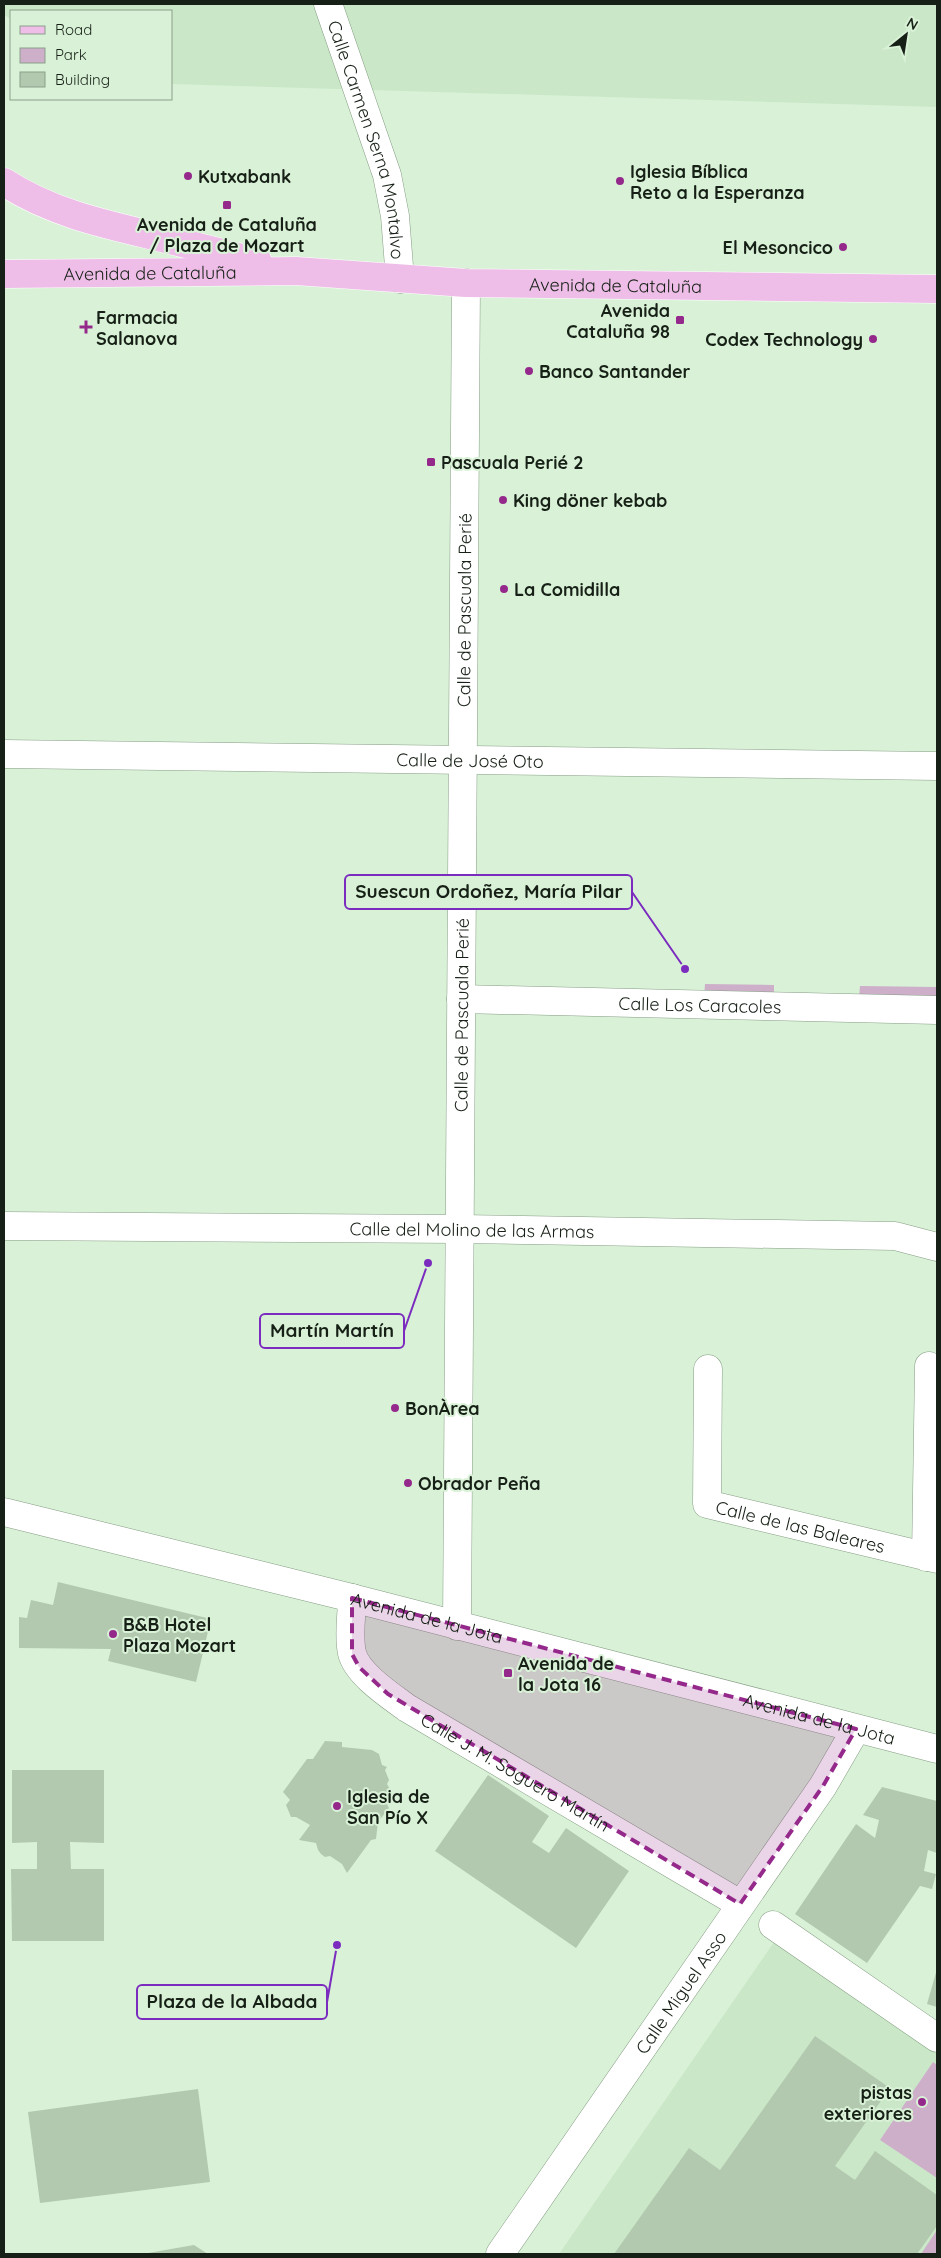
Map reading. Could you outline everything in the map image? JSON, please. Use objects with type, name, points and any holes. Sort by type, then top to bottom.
[{"type":"main road","name":"Avenida de Cataluña","points":[[4,182],[33,199],[74,215],[296,271]]},
{"type":"main road","name":"Avenida de Cataluña","points":[[4,274],[296,271],[466,283],[937,289]]},
{"type":"street","name":"Calle Carmen Serna Montalvo","points":[[328,4],[387,175],[395,216],[400,279]]},
{"type":"street","name":"Calle de Pascuala Perié","points":[[457,1626],[466,283]]},
{"type":"street","name":"Calle de José Oto","points":[[4,754],[937,766]]},
{"type":"street","name":"Calle Los Caracoles","points":[[461,1000],[937,1010]]},
{"type":"street","name":"Calle del Molino de las Armas","points":[[4,1226],[460,1229],[895,1236],[931,1247],[937,1247]]},
{"type":"street","points":[[929,1366],[932,1558]]},
{"type":"street","name":"Calle de las Baleares","points":[[708,1369],[707,1504],[932,1558]]},
{"type":"street","name":"Avenida de la Jota","points":[[4,1512],[352,1598],[937,1749]]},
{"type":"street","name":"Calle J. M. Soguero Martín","points":[[352,1598],[352,1654],[359,1667],[388,1694],[407,1708],[740,1904]]},
{"type":"street","name":"Calle Miguel Asso","points":[[500,2254],[827,1779],[856,1729]]},
{"type":"street","points":[[773,1925],[937,2038]]},
{"type":"highlighted area","points":[[352,1598],[856,1729],[823,1786],[740,1904],[388,1694],[359,1667],[352,1654]]},
{"type":"shaded area","points":[[4,4],[937,4],[937,107],[172,84],[172,10],[10,10],[10,18],[4,15]]},
{"type":"shaded area","points":[[774,1942],[937,2054],[937,2254],[559,2254]]},
{"type":"green space","points":[[705,984],[774,985],[774,997],[704,996]]},
{"type":"green space","points":[[860,986],[937,987],[937,999],[859,998]]},
{"type":"green space","name":"pistas exteriores","points":[[933,2062],[937,2065],[937,2178],[880,2140]]},
{"type":"green space","points":[[937,2230],[937,2254],[921,2254]]},
{"type":"building","name":"B&B Hotel Plaza Mozart","points":[[58,1582],[211,1619],[196,1682],[108,1661],[111,1649],[19,1648],[19,1617],[27,1618],[31,1600],[53,1605]]},
{"type":"building","name":"Iglesia de San Pío X","points":[[325,1741],[342,1742],[342,1747],[372,1750],[379,1754],[382,1765],[387,1767],[385,1770],[389,1780],[387,1784],[392,1793],[386,1802],[389,1808],[378,1822],[376,1839],[371,1840],[347,1873],[342,1864],[330,1856],[325,1857],[321,1854],[316,1843],[299,1840],[310,1825],[296,1817],[291,1817],[286,1805],[290,1800],[283,1792],[307,1759],[313,1759]]},
{"type":"building","points":[[12,1770],[104,1770],[104,1843],[70,1842],[71,1869],[104,1869],[104,1941],[12,1941],[11,1869],[37,1869],[37,1842],[12,1843]]},
{"type":"building","points":[[488,1775],[549,1816],[532,1842],[549,1853],[566,1828],[629,1871],[576,1948],[435,1851]]},
{"type":"building","points":[[882,1787],[937,1801],[937,1853],[928,1850],[924,1871],[936,1874],[932,1889],[920,1886],[867,1963],[795,1914],[856,1824],[875,1838],[879,1820],[863,1815]]},
{"type":"building","points":[[937,1969],[937,2007],[927,2004]]},
{"type":"building","points":[[815,2036],[890,2088],[835,2166],[855,2180],[875,2151],[937,2195],[937,2226],[917,2254],[614,2254],[689,2148],[720,2170]]},
{"type":"building","points":[[198,2089],[210,2182],[40,2203],[28,2112]]},
{"type":"building","points":[[194,2245],[208,2254],[148,2254],[148,2253]]},
{"type":"place","name":"Kutxabank","points":[[188,176]]},
{"type":"place","name":"Iglesia Bíblica Reto a la Esperanza","points":[[620,181]]},
{"type":"place","name":"Avenida de Cataluña / Plaza de Mozart","points":[[227,205]]},
{"type":"place","name":"El Mesoncico","points":[[843,247]]},
{"type":"place","name":"Avenida Cataluña 98","points":[[680,320]]},
{"type":"place","name":"Farmacia Salanova","points":[[86,327]]},
{"type":"place","name":"Codex Technology","points":[[873,339]]},
{"type":"place","name":"Banco Santander","points":[[529,371]]},
{"type":"place","name":"Pascuala Perié 2","points":[[431,462]]},
{"type":"place","name":"King döner kebab","points":[[503,500]]},
{"type":"place","name":"La Comidilla","points":[[504,589]]},
{"type":"place","name":"Suescun Ordoñez, María Pilar","points":[[685,969]]},
{"type":"place","name":"Martín Martín","points":[[428,1263]]},
{"type":"place","name":"BonÀrea","points":[[395,1408]]},
{"type":"place","name":"Obrador Peña","points":[[408,1483]]},
{"type":"place","name":"B&B Hotel Plaza Mozart","points":[[113,1634]]},
{"type":"place","name":"Avenida de la Jota 16","points":[[508,1673]]},
{"type":"place","name":"Iglesia de San Pío X","points":[[337,1806]]},
{"type":"place","name":"Plaza de la Albada","points":[[337,1945]]},
{"type":"place","name":"pistas exteriores","points":[[922,2102]]}]
